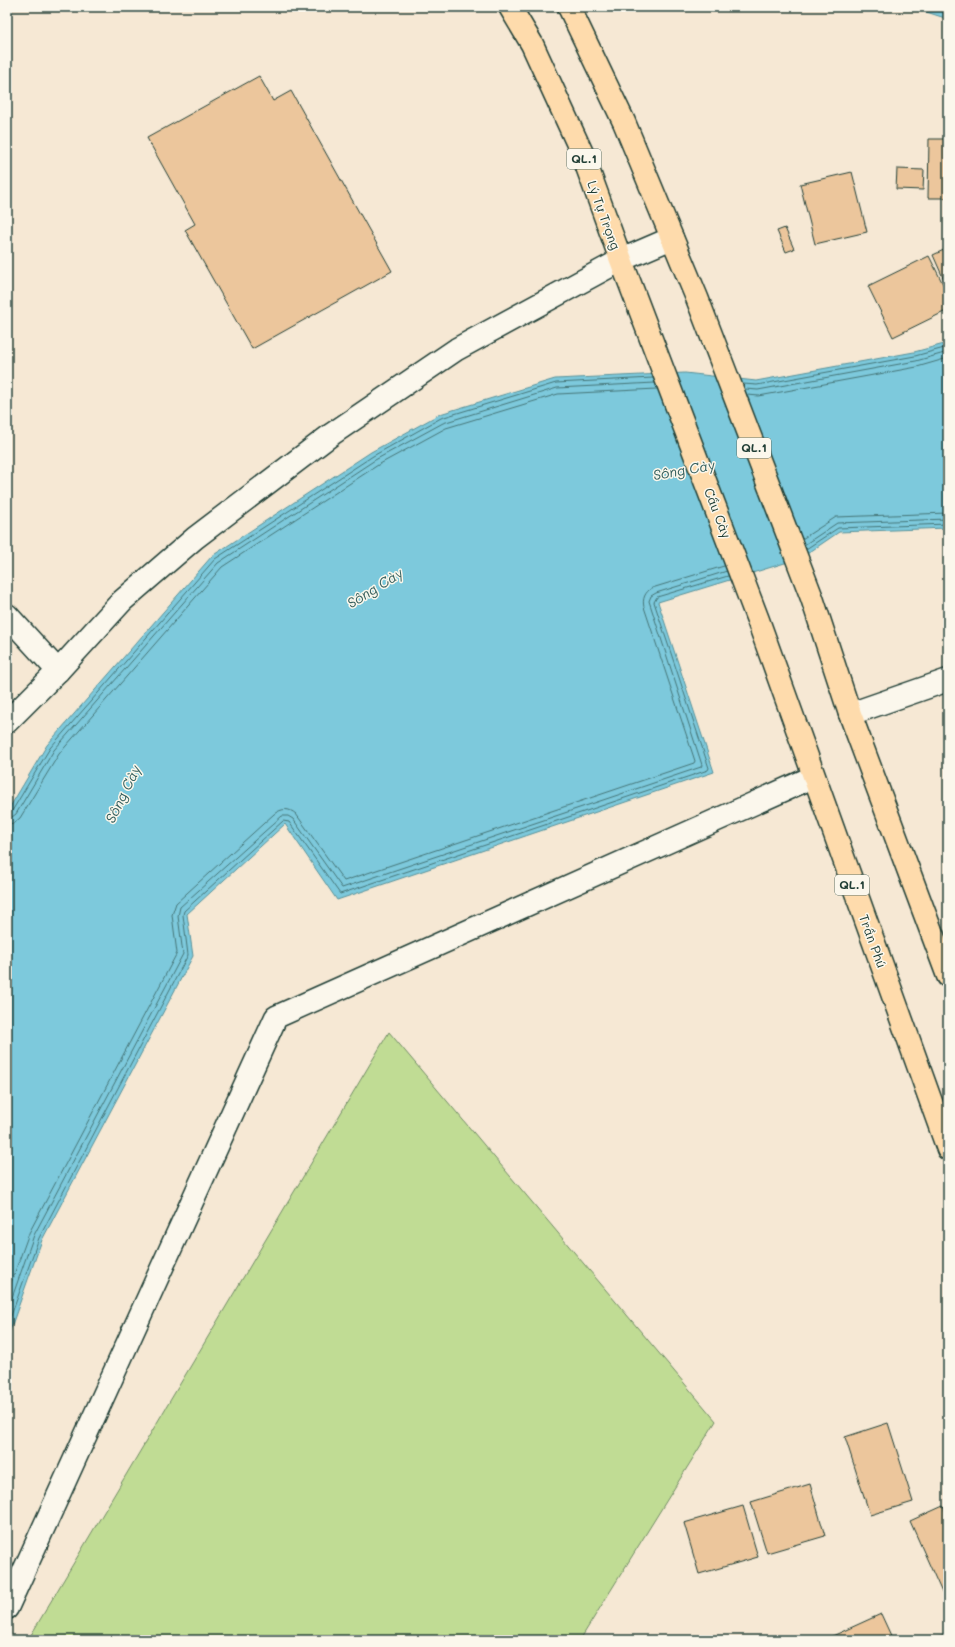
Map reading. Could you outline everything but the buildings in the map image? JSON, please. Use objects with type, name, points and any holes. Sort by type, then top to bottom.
[{"type":"main road","name":"Lý Tự Trọng","points":[[510,7],[532,44],[582,153],[643,317]]},
{"type":"main road","name":"QL.1","points":[[569,7],[624,122],[696,298],[812,598],[850,714],[948,976]]},
{"type":"main road","name":"Cầu Cày","points":[[643,317],[758,620]]},
{"type":"main road","name":"Trần Phú","points":[[758,620],[813,777],[948,1149]]},
{"type":"street","points":[[7,722],[122,601],[189,543],[332,434],[457,349],[621,260],[672,238]]},
{"type":"street","points":[[7,615],[58,670]]},
{"type":"street","points":[[850,714],[948,680]]},
{"type":"street","points":[[7,1608],[276,1017],[813,777]]},
{"type":"green space","points":[[389,1032],[716,1421],[580,1640],[28,1640]]},
{"type":"water","points":[[911,7],[948,7],[948,19]]},
{"type":"water","name":"Sông Cày","points":[[948,343],[948,528],[839,532],[801,558],[658,602],[714,772],[337,900],[285,824],[187,914],[193,956],[42,1240],[7,1339],[7,812],[47,745],[212,556],[371,452],[440,414],[555,379],[685,373],[756,381],[914,352]]}]
